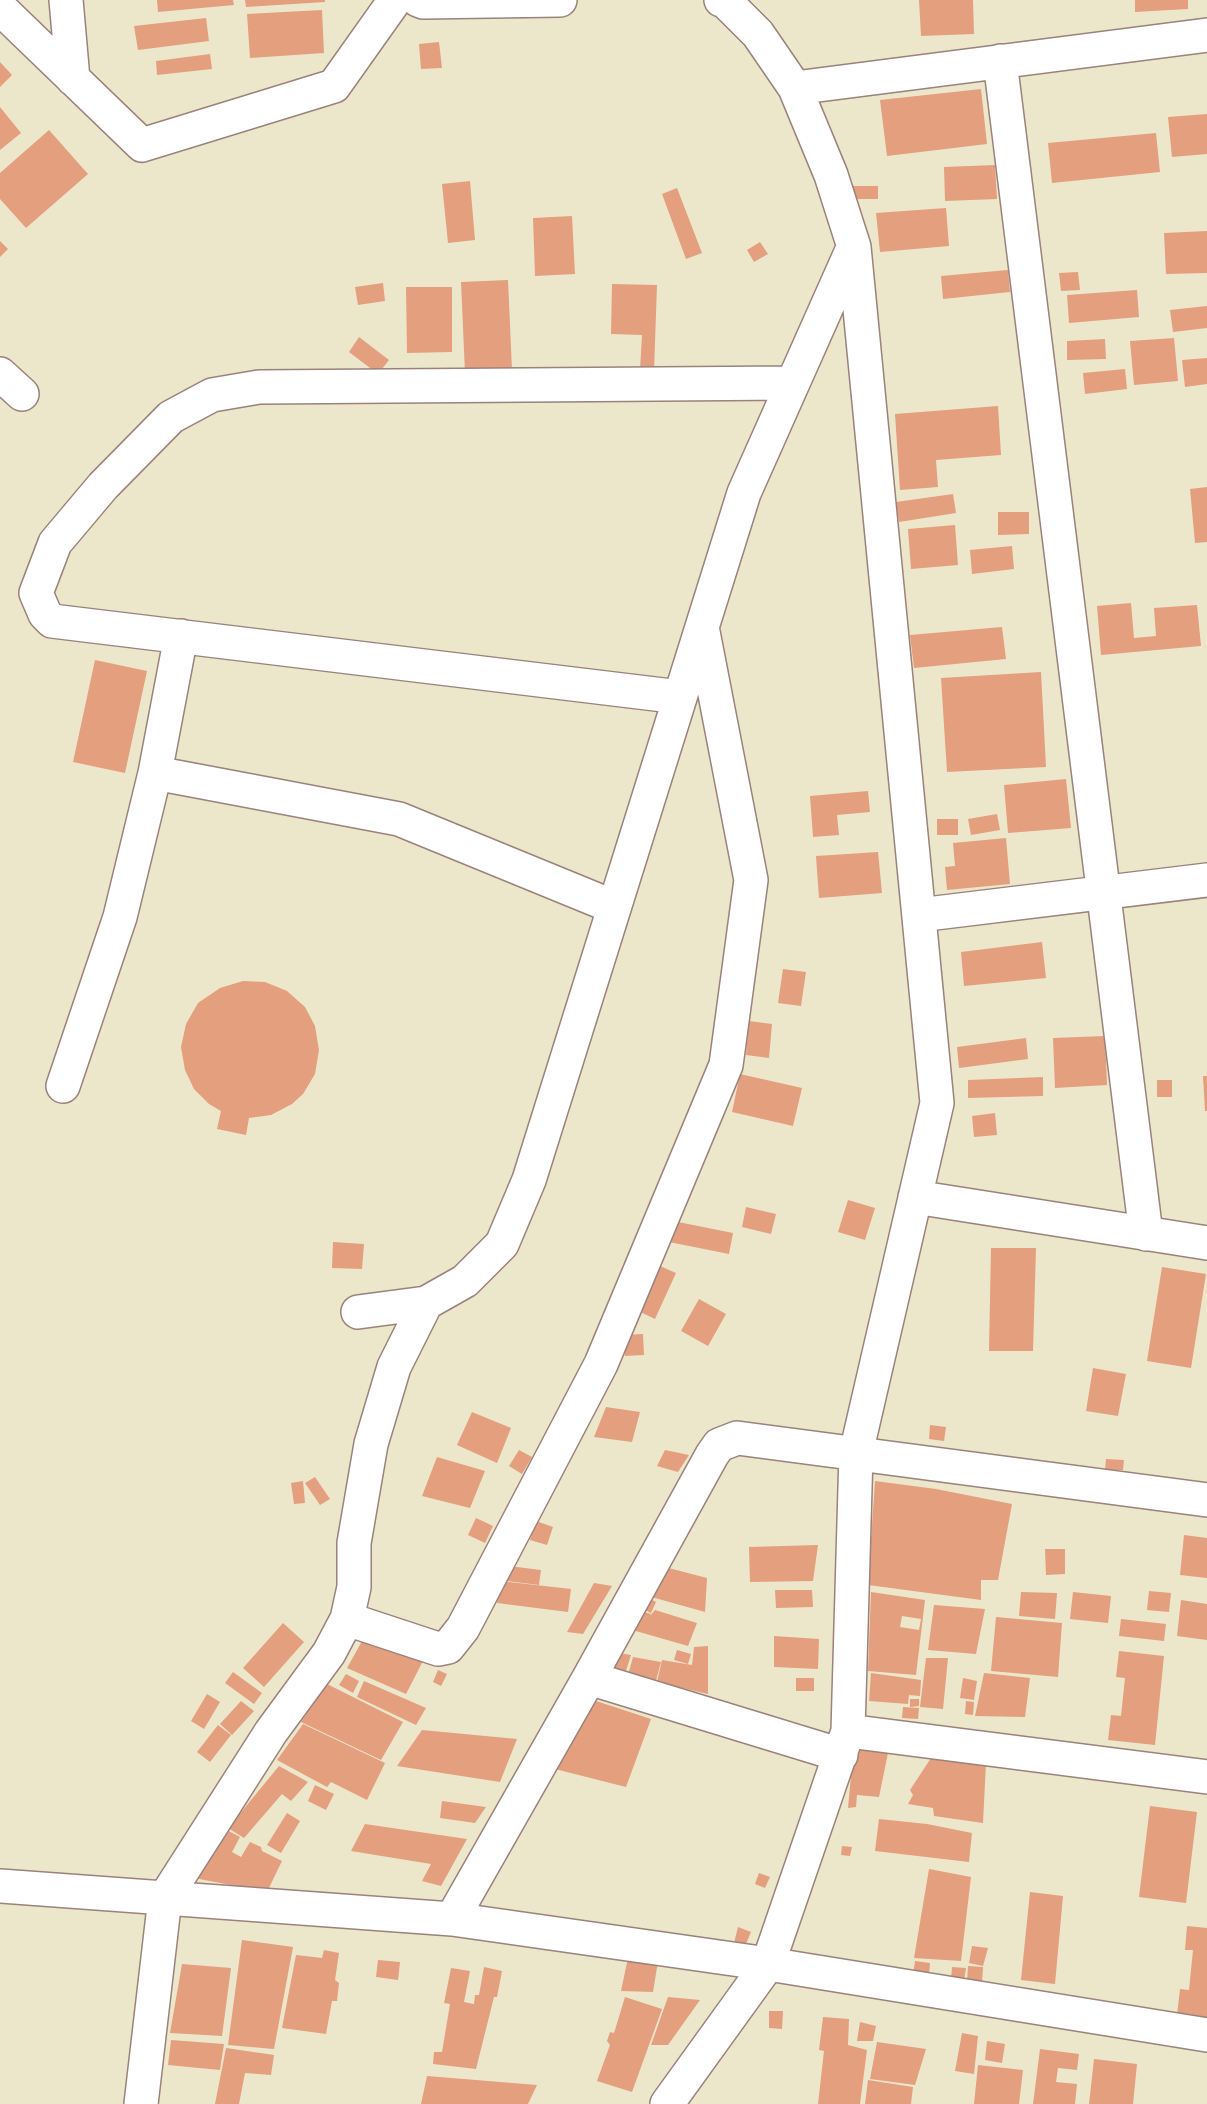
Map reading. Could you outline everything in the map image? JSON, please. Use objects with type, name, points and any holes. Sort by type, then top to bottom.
[{"type":"street","points":[[66,0],[74,79]]},
{"type":"street","points":[[0,8],[142,145],[334,86],[395,0]]},
{"type":"street","points":[[418,0],[423,2],[560,0]]},
{"type":"street","points":[[667,2104],[768,1964],[844,1743],[856,1453],[937,1103],[854,247],[831,175],[795,88],[758,33],[725,1],[721,0]]},
{"type":"street","points":[[795,88],[1207,35]]},
{"type":"street","points":[[1000,61],[1146,1234]]},
{"type":"street","points":[[358,1312],[426,1303],[465,1281],[502,1244],[529,1180],[744,493],[854,247]]},
{"type":"street","points":[[680,697],[52,621],[45,614],[36,593],[55,543],[103,486],[171,417],[212,395],[259,387],[793,383]]},
{"type":"street","points":[[347,1619],[438,1649],[448,1647],[463,1628],[601,1364],[726,1065],[751,880],[702,627]]},
{"type":"street","points":[[63,1086],[120,917],[155,773],[181,636]]},
{"type":"street","points":[[155,773],[399,819],[614,907]]},
{"type":"street","points":[[919,915],[1207,880]]},
{"type":"street","points":[[915,1197],[1207,1243]]},
{"type":"street","points":[[141,2104],[165,1898],[271,1732],[329,1653],[347,1619],[354,1587],[354,1543],[371,1444],[394,1367],[426,1303]]},
{"type":"street","points":[[452,1919],[719,1445],[737,1438],[1207,1500]]},
{"type":"street","points":[[589,1678],[844,1743],[1207,1777]]},
{"type":"street","points":[[0,1886],[452,1919],[768,1964],[1207,2035]]},
{"type":"building","points":[[157,0],[233,0],[234,5],[158,12]]},
{"type":"building","points":[[245,0],[325,0],[325,2],[246,7]]},
{"type":"building","points":[[919,0],[973,0],[974,34],[921,36]]},
{"type":"building","points":[[1135,0],[1188,0],[1188,9],[1135,12]]},
{"type":"building","points":[[322,10],[324,53],[250,58],[247,14]]},
{"type":"building","points":[[206,18],[209,41],[138,50],[134,26]]},
{"type":"building","points":[[439,42],[442,68],[421,69],[419,44]]},
{"type":"building","points":[[210,54],[212,69],[157,75],[156,61]]},
{"type":"building","points":[[0,62],[12,75],[0,87]]},
{"type":"building","points":[[981,89],[987,144],[887,156],[880,100]]},
{"type":"building","points":[[0,107],[21,133],[0,150]]},
{"type":"building","points":[[1207,114],[1207,154],[1172,157],[1168,117]]},
{"type":"building","points":[[49,130],[88,174],[26,228],[0,199],[0,173]]},
{"type":"building","points":[[1156,133],[1160,172],[1052,183],[1048,143]]},
{"type":"building","points":[[995,165],[997,199],[945,201],[944,167]]},
{"type":"building","points":[[470,181],[475,240],[448,243],[442,184]]},
{"type":"building","points":[[853,186],[878,186],[878,199],[853,199]]},
{"type":"building","points":[[677,188],[702,253],[686,259],[662,194]]},
{"type":"building","points":[[946,208],[949,246],[880,252],[876,213]]},
{"type":"building","points":[[572,216],[575,274],[535,276],[533,218]]},
{"type":"building","points":[[1207,231],[1207,273],[1166,274],[1164,233]]},
{"type":"building","points":[[0,241],[8,249],[0,257]]},
{"type":"building","points":[[760,242],[768,254],[754,262],[747,250]]},
{"type":"building","points":[[1008,270],[1010,292],[943,299],[941,276]]},
{"type":"building","points":[[1078,272],[1080,290],[1061,291],[1059,273]]},
{"type":"building","points":[[508,280],[512,370],[465,373],[461,282]]},
{"type":"building","points":[[383,283],[385,301],[358,305],[355,287]]},
{"type":"building","points":[[612,284],[657,285],[654,371],[640,370],[642,335],[611,334]]},
{"type":"building","points":[[406,287],[452,287],[452,352],[407,353]]},
{"type":"building","points":[[1137,290],[1139,317],[1069,323],[1067,295]]},
{"type":"building","points":[[1207,306],[1207,328],[1173,332],[1170,310]]},
{"type":"building","points":[[359,337],[389,360],[378,374],[349,352]]},
{"type":"building","points":[[1174,338],[1178,381],[1134,385],[1130,341]]},
{"type":"building","points":[[1105,339],[1106,359],[1067,360],[1067,341]]},
{"type":"building","points":[[1207,358],[1207,384],[1185,387],[1182,360]]},
{"type":"building","points":[[1125,369],[1127,389],[1085,394],[1083,373]]},
{"type":"building","points":[[998,406],[1001,455],[936,460],[938,487],[900,490],[895,414]]},
{"type":"building","points":[[1207,487],[1207,542],[1195,543],[1190,489]]},
{"type":"building","points":[[953,494],[956,513],[899,522],[896,502]]},
{"type":"building","points":[[998,512],[1029,512],[1029,534],[998,535]]},
{"type":"building","points":[[955,525],[958,565],[911,569],[908,529]]},
{"type":"building","points":[[1012,546],[1014,569],[972,574],[970,550]]},
{"type":"building","points":[[1131,603],[1134,638],[1156,636],[1154,608],[1197,605],[1201,646],[1101,655],[1097,606]]},
{"type":"building","points":[[1002,627],[1006,659],[914,668],[910,635]]},
{"type":"building","points":[[95,660],[147,671],[125,773],[73,762]]},
{"type":"building","points":[[1041,672],[1046,767],[947,772],[941,678]]},
{"type":"building","points":[[1066,779],[1071,828],[1008,833],[1004,785]]},
{"type":"building","points":[[868,791],[870,812],[837,815],[839,835],[813,837],[810,796]]},
{"type":"building","points":[[997,814],[1000,830],[971,835],[968,819]]},
{"type":"building","points":[[937,819],[958,819],[958,835],[937,835]]},
{"type":"building","points":[[1006,838],[1010,884],[947,890],[945,867],[955,866],[953,843]]},
{"type":"building","points":[[878,852],[882,893],[819,898],[816,856]]},
{"type":"building","points":[[1042,942],[1046,978],[964,986],[961,952]]},
{"type":"building","points":[[783,969],[806,972],[801,1006],[778,1003]]},
{"type":"building","points":[[243,981],[265,982],[287,991],[305,1007],[315,1026],[319,1050],[315,1074],[303,1094],[292,1104],[271,1115],[249,1118],[246,1135],[217,1129],[221,1111],[209,1104],[194,1089],[185,1070],[181,1047],[186,1024],[198,1003],[220,988]]},
{"type":"building","points":[[749,1021],[772,1024],[769,1058],[746,1055]]},
{"type":"building","points":[[1105,1036],[1107,1085],[1055,1088],[1053,1038]]},
{"type":"building","points":[[1026,1038],[1028,1059],[959,1068],[957,1047]]},
{"type":"building","points":[[740,1074],[802,1088],[793,1126],[732,1112]]},
{"type":"building","points":[[1203,1076],[1207,1076],[1207,1111],[1205,1111]]},
{"type":"building","points":[[1043,1077],[1043,1096],[968,1098],[968,1080]]},
{"type":"building","points":[[1157,1080],[1172,1080],[1172,1097],[1157,1097]]},
{"type":"building","points":[[995,1113],[997,1135],[974,1137],[972,1116]]},
{"type":"building","points":[[848,1200],[875,1208],[865,1240],[838,1232]]},
{"type":"building","points":[[746,1207],[776,1214],[771,1234],[742,1227]]},
{"type":"building","points":[[673,1221],[733,1233],[729,1254],[669,1242]]},
{"type":"building","points":[[333,1242],[364,1244],[362,1269],[332,1268]]},
{"type":"building","points":[[991,1248],[1036,1248],[1033,1351],[989,1351]]},
{"type":"building","points":[[653,1263],[676,1273],[655,1319],[632,1308]]},
{"type":"building","points":[[1162,1267],[1206,1274],[1191,1368],[1147,1361]]},
{"type":"building","points":[[699,1299],[726,1314],[708,1346],[681,1331]]},
{"type":"building","points":[[643,1334],[644,1355],[625,1356],[623,1335]]},
{"type":"building","points":[[1093,1368],[1126,1374],[1118,1416],[1086,1411]]},
{"type":"building","points":[[606,1407],[640,1412],[632,1442],[594,1437]]},
{"type":"building","points":[[472,1412],[511,1428],[497,1463],[457,1445]]},
{"type":"building","points":[[930,1425],[946,1427],[944,1441],[929,1439]]},
{"type":"building","points":[[519,1450],[532,1457],[522,1474],[509,1466]]},
{"type":"building","points":[[665,1450],[689,1455],[678,1472],[657,1466]]},
{"type":"building","points":[[437,1457],[485,1471],[470,1508],[422,1496]]},
{"type":"building","points":[[1106,1459],[1124,1460],[1123,1470],[1105,1470]]},
{"type":"building","points":[[315,1477],[330,1499],[320,1505],[305,1483]]},
{"type":"building","points":[[303,1481],[305,1503],[294,1504],[291,1483]]},
{"type":"building","points":[[875,1481],[936,1489],[1012,1504],[998,1580],[981,1580],[981,1600],[868,1585]]},
{"type":"building","points":[[476,1518],[493,1526],[485,1543],[468,1535]]},
{"type":"building","points":[[536,1521],[553,1527],[547,1545],[530,1540]]},
{"type":"building","points":[[1184,1535],[1207,1538],[1207,1578],[1180,1575]]},
{"type":"building","points":[[818,1545],[813,1581],[750,1582],[749,1547]]},
{"type":"building","points":[[1045,1549],[1065,1549],[1065,1574],[1046,1575]]},
{"type":"building","points":[[509,1566],[541,1570],[539,1585],[507,1581]]},
{"type":"building","points":[[661,1566],[707,1578],[705,1612],[648,1596]]},
{"type":"building","points":[[500,1581],[571,1589],[568,1612],[497,1603]]},
{"type":"building","points":[[594,1583],[612,1586],[583,1634],[567,1632]]},
{"type":"building","points":[[775,1590],[812,1590],[813,1607],[776,1608]]},
{"type":"building","points":[[1149,1591],[1171,1593],[1169,1612],[1147,1610]]},
{"type":"building","points":[[871,1592],[925,1600],[916,1675],[868,1671]],"holes":[[[902,1616],[921,1619],[919,1630],[900,1627]]]},
{"type":"building","points":[[1021,1592],[1057,1593],[1055,1619],[1019,1616]]},
{"type":"building","points":[[1073,1592],[1111,1596],[1108,1623],[1070,1619]]},
{"type":"building","points":[[645,1596],[656,1602],[651,1613],[640,1608]]},
{"type":"building","points":[[1181,1600],[1207,1604],[1207,1640],[1177,1636]]},
{"type":"building","points":[[934,1605],[985,1609],[976,1654],[928,1650]]},
{"type":"building","points":[[633,1609],[651,1614],[650,1616],[655,1610],[697,1623],[688,1646],[629,1629]]},
{"type":"building","points":[[996,1617],[1062,1623],[1058,1677],[991,1671]]},
{"type":"building","points":[[1121,1619],[1166,1624],[1164,1641],[1119,1636]]},
{"type":"building","points":[[283,1623],[304,1642],[264,1687],[243,1668]]},
{"type":"building","points":[[366,1634],[423,1661],[406,1694],[347,1668]]},
{"type":"building","points":[[774,1636],[819,1639],[818,1669],[774,1667]]},
{"type":"building","points":[[708,1646],[708,1694],[657,1682],[662,1660],[692,1665],[694,1647]]},
{"type":"building","points":[[677,1650],[691,1654],[688,1664],[674,1660]]},
{"type":"building","points":[[1119,1651],[1164,1656],[1155,1745],[1108,1740],[1111,1715],[1121,1716],[1125,1678],[1116,1677]]},
{"type":"building","points":[[619,1653],[631,1655],[625,1674],[610,1670]]},
{"type":"building","points":[[633,1657],[661,1662],[655,1684],[628,1675]]},
{"type":"building","points":[[926,1658],[948,1658],[943,1709],[920,1707]]},
{"type":"building","points":[[438,1670],[447,1674],[441,1686],[433,1682]]},
{"type":"building","points":[[233,1672],[262,1693],[254,1704],[225,1683]]},
{"type":"building","points":[[871,1673],[921,1680],[920,1696],[909,1695],[908,1704],[869,1701]]},
{"type":"building","points":[[984,1673],[1030,1678],[1025,1717],[975,1716]]},
{"type":"building","points":[[346,1674],[359,1681],[353,1693],[339,1685]]},
{"type":"building","points":[[796,1678],[814,1678],[814,1691],[796,1691]]},
{"type":"building","points":[[963,1678],[977,1681],[974,1700],[960,1698]]},
{"type":"building","points":[[364,1681],[426,1708],[416,1725],[357,1697]]},
{"type":"building","points":[[327,1684],[403,1722],[381,1760],[301,1722]]},
{"type":"building","points":[[207,1694],[220,1702],[204,1729],[191,1721]]},
{"type":"building","points":[[590,1699],[651,1719],[626,1787],[555,1769]]},
{"type":"building","points":[[910,1699],[919,1699],[919,1706],[910,1707]]},
{"type":"building","points":[[241,1701],[254,1711],[232,1735],[220,1724]]},
{"type":"building","points":[[966,1701],[974,1702],[973,1715],[965,1714]]},
{"type":"building","points":[[903,1707],[919,1708],[918,1719],[902,1718]]},
{"type":"building","points":[[303,1724],[385,1763],[367,1800],[331,1782],[327,1787],[277,1760]]},
{"type":"building","points":[[218,1725],[231,1735],[210,1762],[197,1752]]},
{"type":"building","points":[[422,1730],[517,1739],[500,1782],[397,1766]]},
{"type":"building","points":[[860,1749],[888,1753],[879,1797],[857,1795],[856,1807],[848,1808],[853,1754],[858,1754]]},
{"type":"building","points":[[933,1755],[986,1763],[983,1823],[934,1816],[933,1808],[908,1804],[913,1795],[910,1790]]},
{"type":"building","points":[[279,1766],[308,1782],[291,1801],[282,1794],[244,1838],[228,1828]]},
{"type":"building","points":[[315,1785],[334,1794],[326,1810],[308,1801]]},
{"type":"building","points":[[442,1801],[486,1807],[475,1823],[440,1818]]},
{"type":"building","points":[[1150,1806],[1197,1812],[1186,1903],[1139,1897]]},
{"type":"building","points":[[287,1813],[300,1821],[281,1853],[267,1845]]},
{"type":"building","points":[[879,1819],[927,1824],[972,1833],[969,1862],[875,1851]]},
{"type":"building","points":[[365,1824],[467,1839],[441,1886],[422,1881],[431,1864],[351,1851]]},
{"type":"building","points":[[223,1828],[240,1837],[232,1852],[241,1857],[250,1842],[282,1861],[267,1892],[189,1877]]},
{"type":"building","points":[[842,1846],[852,1847],[850,1856],[841,1855]]},
{"type":"building","points":[[929,1869],[971,1877],[961,1961],[914,1958]]},
{"type":"building","points":[[759,1873],[770,1877],[765,1888],[755,1884]]},
{"type":"building","points":[[1030,1892],[1063,1896],[1055,1984],[1021,1980]]},
{"type":"building","points":[[1187,1926],[1207,1928],[1207,2018],[1177,2015],[1180,1989],[1189,1990],[1193,1950],[1185,1950]]},
{"type":"building","points":[[738,1927],[751,1932],[745,1946],[734,1943]]},
{"type":"building","points":[[242,1940],[293,1947],[274,2049],[228,2045]]},
{"type":"building","points":[[972,1946],[988,1948],[983,1966],[969,1963]]},
{"type":"building","points":[[324,1950],[339,1953],[335,1980],[339,1983],[337,2001],[332,2001],[326,2034],[282,2028],[296,1955],[322,1958]]},
{"type":"building","points":[[629,1953],[659,1955],[653,1992],[621,1991]]},
{"type":"building","points":[[378,1960],[400,1962],[398,1980],[376,1977]]},
{"type":"building","points":[[915,1961],[930,1963],[929,1977],[913,1975]]},
{"type":"building","points":[[182,1964],[231,1968],[222,2036],[170,2033]]},
{"type":"building","points":[[968,1966],[983,1967],[982,1983],[967,1981]]},
{"type":"building","points":[[484,1967],[502,1971],[497,1997],[494,1997],[476,2069],[433,2064],[434,2052],[442,2052],[450,2004],[444,2003],[451,1968],[470,1971],[464,2002],[474,2004],[475,1995],[479,1995]]},
{"type":"building","points":[[952,1967],[966,1968],[964,1981],[951,1980]]},
{"type":"building","points":[[625,1997],[662,2009],[632,2092],[597,2081],[610,2045],[607,2041],[610,2032],[614,2033]]},
{"type":"building","points":[[668,1997],[700,2000],[668,2045],[651,2045]]},
{"type":"building","points":[[769,2011],[783,2011],[782,2029],[769,2028]]},
{"type":"building","points":[[823,2017],[849,2019],[848,2045],[867,2050],[860,2104],[818,2104],[824,2051],[819,2050]]},
{"type":"building","points":[[860,2022],[876,2026],[873,2041],[857,2041]]},
{"type":"building","points":[[962,2033],[978,2036],[974,2074],[955,2071]]},
{"type":"building","points":[[171,2040],[224,2044],[220,2070],[168,2065]]},
{"type":"building","points":[[987,2041],[1005,2044],[1002,2063],[985,2060]]},
{"type":"building","points":[[877,2042],[926,2049],[915,2085],[870,2079]]},
{"type":"building","points":[[226,2048],[274,2055],[271,2075],[245,2073],[239,2104],[215,2104]]},
{"type":"building","points":[[1040,2049],[1079,2054],[1077,2070],[1058,2068],[1056,2082],[1077,2084],[1075,2104],[1033,2104]]},
{"type":"building","points":[[1094,2059],[1137,2064],[1133,2104],[1089,2104]]},
{"type":"building","points":[[978,2065],[1023,2070],[1019,2104],[974,2104]]},
{"type":"building","points":[[427,2076],[537,2085],[528,2104],[421,2104]]},
{"type":"building","points":[[868,2080],[913,2087],[911,2104],[865,2104]]}]
